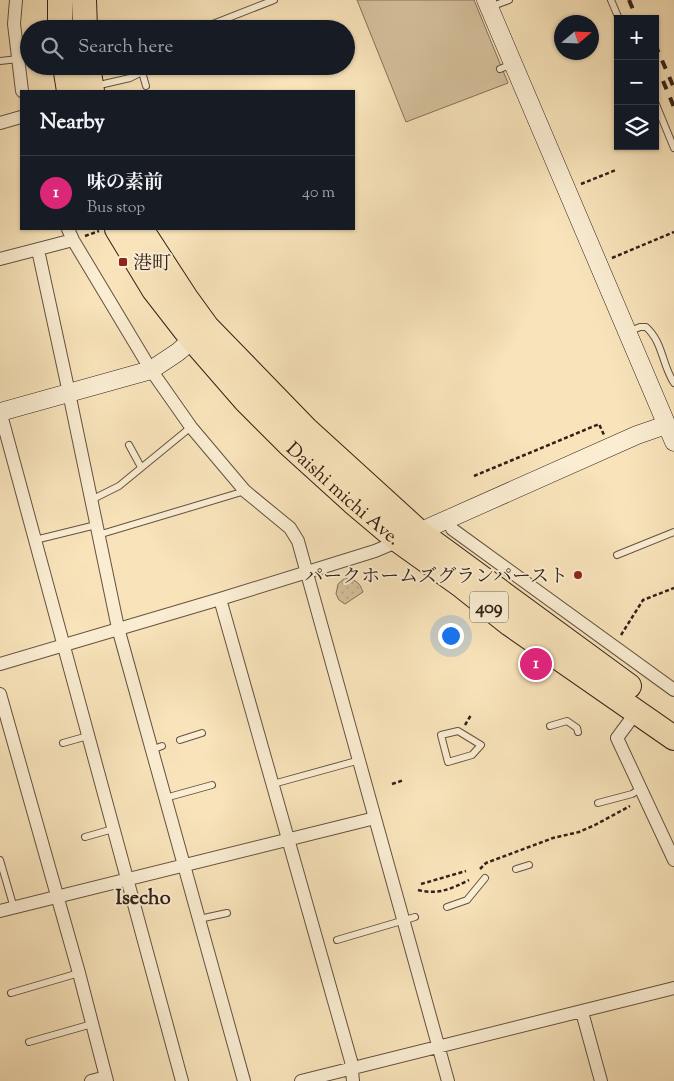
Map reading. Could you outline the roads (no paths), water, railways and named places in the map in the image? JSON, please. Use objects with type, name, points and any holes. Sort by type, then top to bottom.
[{"type":"highway","points":[[60,0],[60,20]]},
{"type":"highway","points":[[84,0],[85,20]]},
{"type":"highway","points":[[75,75],[85,84]]},
{"type":"highway","name":"Daishi michi Ave.","points":[[118,230],[154,290],[200,333],[246,400],[289,444],[354,503],[409,537],[674,720]]},
{"type":"highway","name":"Daishi michi Ave.","points":[[142,230],[186,298],[200,333]]},
{"type":"highway","name":"Daishi michi Ave.","points":[[409,537],[462,586],[510,624],[674,738]]},
{"type":"street","points":[[16,0],[14,24],[22,90]]},
{"type":"street","points":[[487,4],[507,66],[626,333],[670,424],[674,442]]},
{"type":"street","points":[[0,123],[20,117]]},
{"type":"street","points":[[0,260],[38,250],[70,234],[151,370],[191,427],[245,491],[290,528],[298,541],[308,571],[375,818],[409,919],[438,1048],[448,1081]]},
{"type":"street","points":[[38,250],[118,628],[156,748],[164,798],[244,1081]]},
{"type":"street","points":[[182,1081],[0,412],[151,370],[178,352],[200,333]]},
{"type":"street","points":[[0,664],[375,551],[637,436],[670,424]]},
{"type":"street","points":[[452,529],[674,690]]},
{"type":"street","points":[[220,599],[351,1061],[352,1075]]},
{"type":"street","points":[[0,694],[107,1079],[91,1081]]},
{"type":"street","points":[[637,711],[617,738],[674,860]]},
{"type":"street","points":[[0,911],[375,818]]},
{"type":"street","points":[[301,1081],[352,1075],[438,1048],[674,988]]},
{"type":"street","points":[[582,1012],[601,1081]]},
{"type":"lane","points":[[223,20],[274,0]]},
{"type":"lane","points":[[487,4],[509,0]]},
{"type":"lane","points":[[611,0],[618,15]]},
{"type":"lane","points":[[0,61],[18,59]]},
{"type":"lane","points":[[85,84],[130,78],[134,75]]},
{"type":"lane","points":[[144,75],[146,86]]},
{"type":"lane","points":[[656,105],[674,148]]},
{"type":"lane","points":[[626,333],[640,327],[646,327],[652,333],[659,345],[670,377],[674,383]]},
{"type":"lane","points":[[91,500],[119,486],[191,427]]},
{"type":"lane","points":[[129,445],[141,467]]},
{"type":"lane","points":[[35,540],[97,530],[245,491]]},
{"type":"lane","points":[[616,555],[674,532]]},
{"type":"lane","points":[[550,726],[566,721],[577,728],[578,732]]},
{"type":"lane","points":[[458,731],[481,745],[472,755],[448,762],[441,735],[458,731]]},
{"type":"lane","points":[[180,740],[202,734]]},
{"type":"lane","points":[[63,743],[88,736]]},
{"type":"lane","points":[[273,784],[360,760]]},
{"type":"lane","points":[[164,798],[212,786]]},
{"type":"lane","points":[[598,803],[642,793]]},
{"type":"lane","points":[[85,837],[113,829]]},
{"type":"lane","points":[[0,860],[14,908]]},
{"type":"lane","points":[[516,869],[529,866]]},
{"type":"lane","points":[[447,907],[468,900],[485,878]]},
{"type":"lane","points":[[198,920],[227,913]]},
{"type":"lane","points":[[337,940],[409,919]]},
{"type":"lane","points":[[11,993],[79,973]]},
{"type":"lane","points":[[29,1042],[92,1024]]},
{"type":"railway","points":[[629,0],[635,15]]},
{"type":"railway","points":[[659,53],[674,88]]},
{"type":"railway","points":[[663,81],[674,107]]},
{"type":"place","name":"港町","points":[[123,262]]},
{"type":"place","name":"パークホームズグランパースト","points":[[578,575]]},
{"type":"place","name":"味の素前","points":[[536,664]]},
{"type":"district","name":"Isecho","points":[[143,897]]}]
